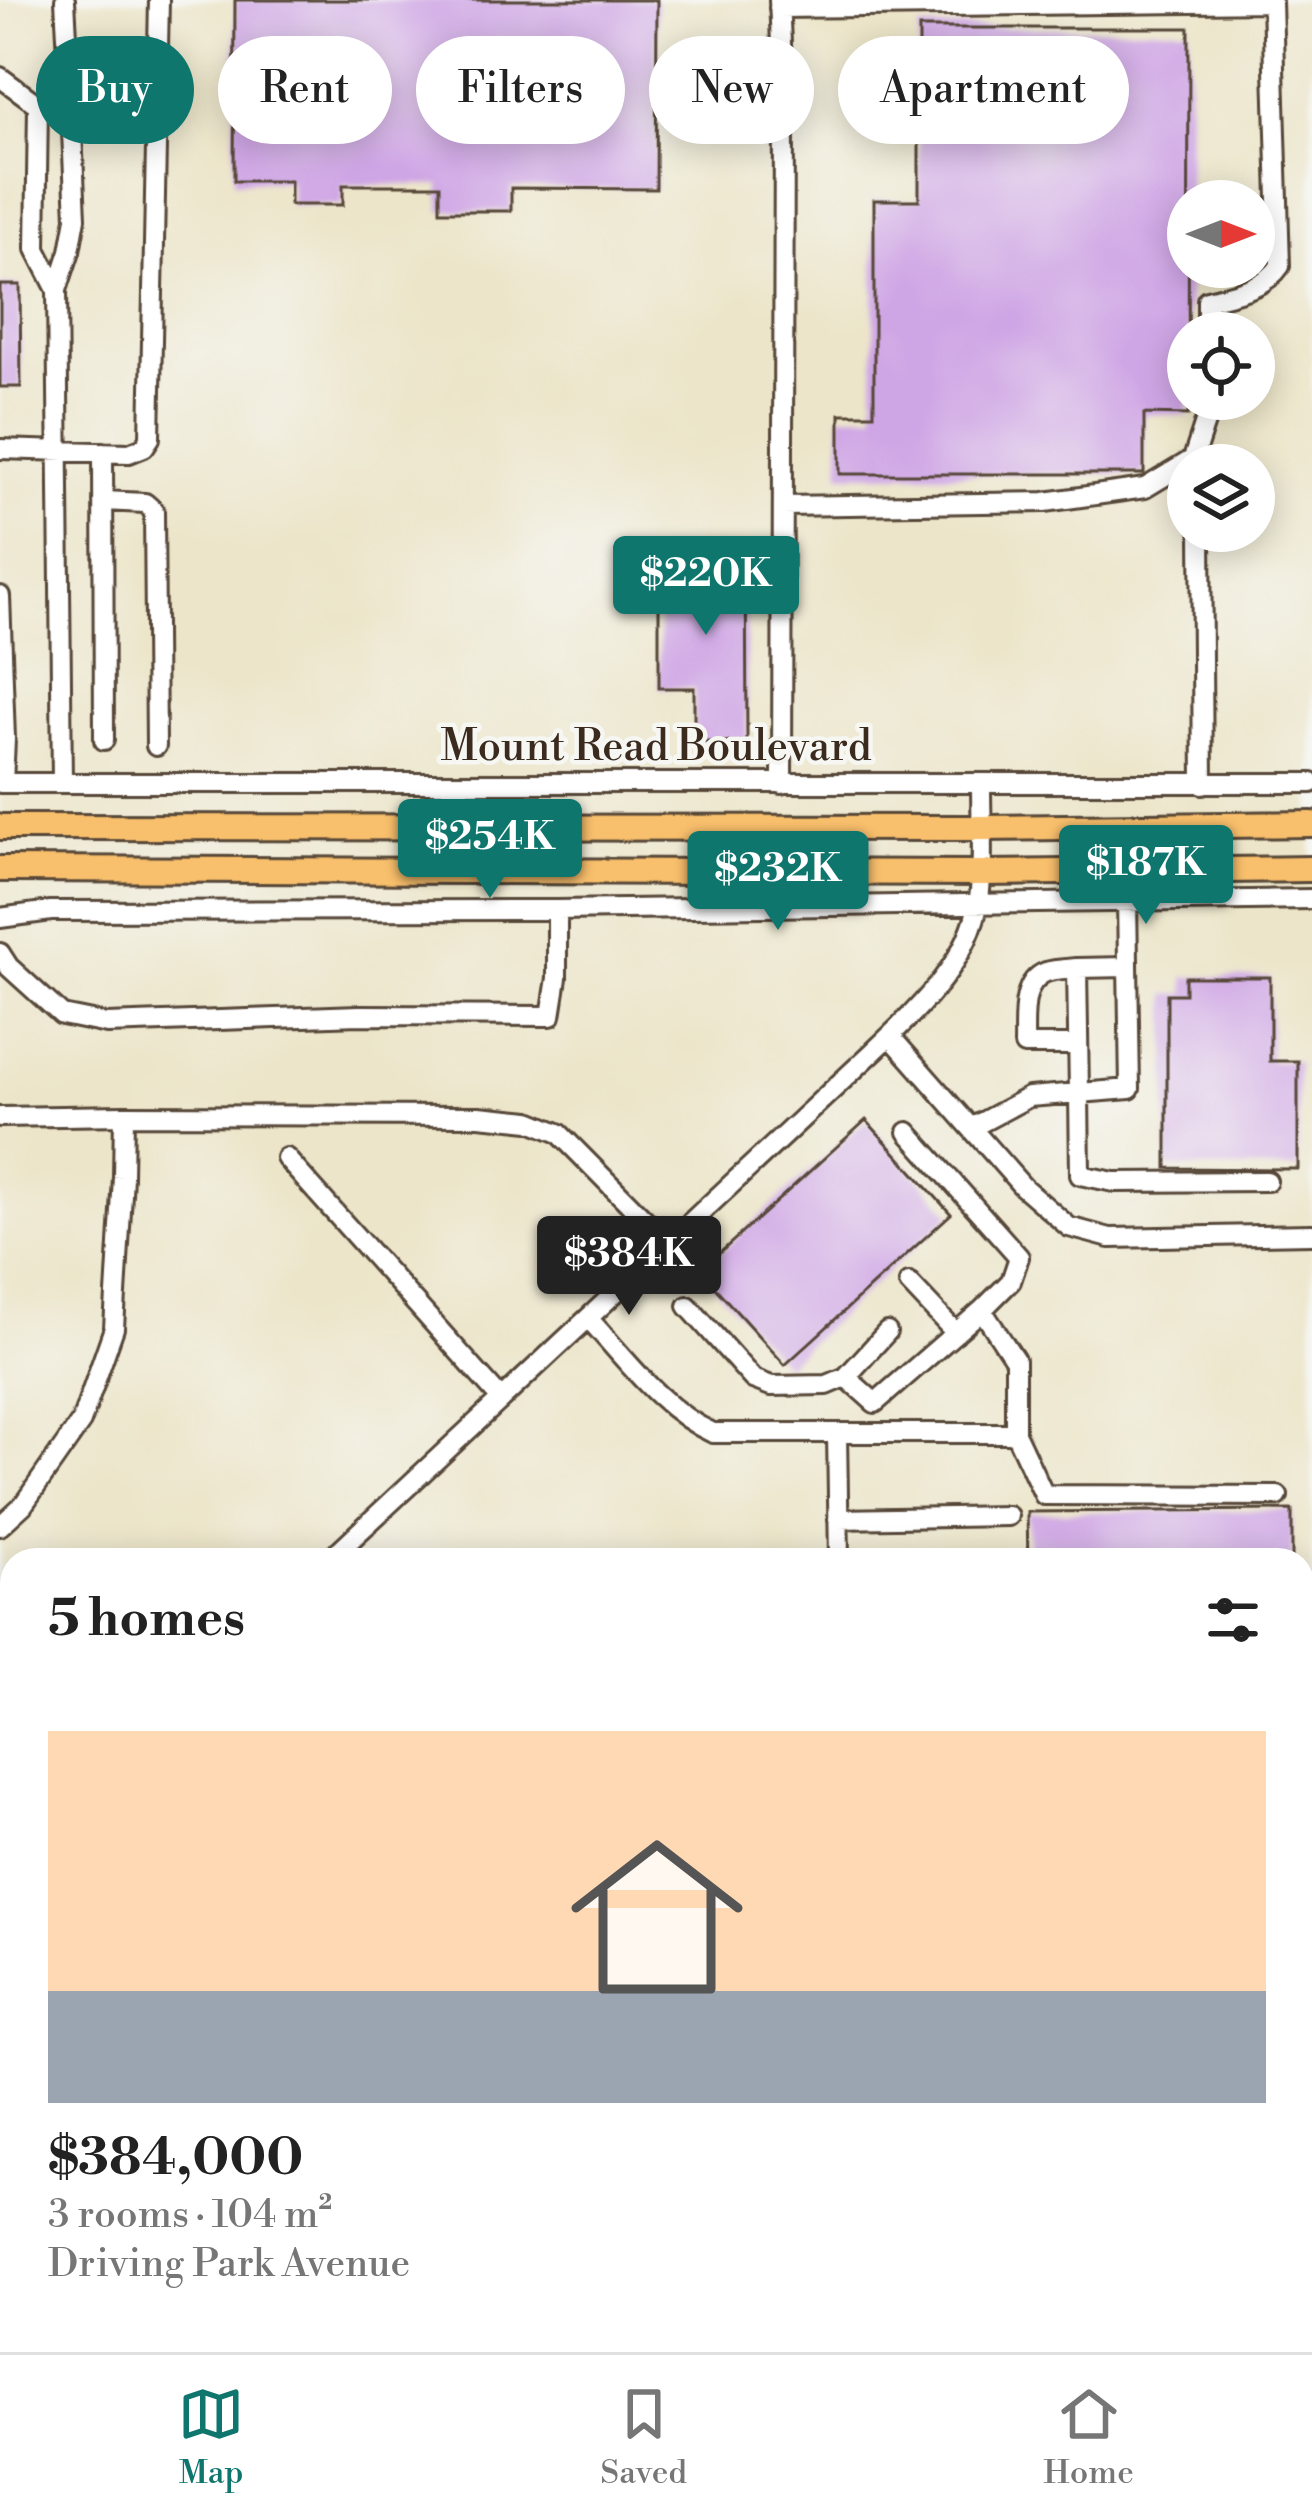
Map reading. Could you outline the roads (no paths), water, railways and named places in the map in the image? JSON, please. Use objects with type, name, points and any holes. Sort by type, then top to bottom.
[{"type":"main road","name":"Mount Read Boulevard","points":[[0,827],[1312,824]]},
{"type":"main road","points":[[0,869],[981,873],[1312,869]]},
{"type":"street","points":[[65,0],[67,36]]},
{"type":"street","points":[[0,449],[129,453],[144,447],[150,438],[159,0]]},
{"type":"street","points":[[782,784],[784,108],[779,4],[1272,2],[1280,266],[1273,277],[1207,300],[1207,312]]},
{"type":"street","points":[[0,76],[36,104]]},
{"type":"street","points":[[37,144],[36,249],[57,290]]},
{"type":"street","points":[[62,783],[57,290],[76,218],[73,144]]},
{"type":"street","points":[[104,452],[104,740]]},
{"type":"street","points":[[783,506],[1045,502],[1145,488],[1167,476]]},
{"type":"street","points":[[104,501],[145,503],[154,511],[156,746]]},
{"type":"street","points":[[1201,552],[1203,784]]},
{"type":"street","points":[[0,596],[1,783]]},
{"type":"street","name":"Mount Read Boulevard","points":[[1,783],[1312,783]]},
{"type":"street","points":[[342,1548],[931,993],[967,942],[979,904],[981,785]]},
{"type":"street","points":[[0,918],[51,911],[1312,899]]},
{"type":"street","points":[[971,1128],[1029,1097],[1130,1089],[1127,900]]},
{"type":"street","points":[[0,952],[9,967],[62,1015],[107,1024],[359,1015],[551,1016],[567,909]]},
{"type":"street","points":[[1078,1045],[1024,1046],[1027,989],[1047,971],[1128,967]]},
{"type":"street","points":[[1077,968],[1080,1175],[1114,1182],[1267,1181]]},
{"type":"street","points":[[890,1036],[1023,1187],[1069,1228],[1110,1238],[1312,1234]]},
{"type":"street","points":[[0,1526],[23,1505],[81,1423],[113,1328],[124,1115]]},
{"type":"street","points":[[0,1117],[479,1116],[530,1121],[559,1133],[651,1226],[671,1240]]},
{"type":"street","points":[[839,1548],[844,1434],[1012,1281],[1019,1257],[908,1132]]},
{"type":"street","points":[[286,1158],[501,1400]]},
{"type":"street","points":[[909,1283],[956,1333]]},
{"type":"street","points":[[688,1306],[754,1379],[772,1386],[827,1385],[846,1377],[887,1333]]},
{"type":"street","points":[[982,1310],[1015,1360],[1015,1433],[1044,1495],[1278,1496]]},
{"type":"street","points":[[588,1318],[670,1406],[713,1433],[1015,1433]]},
{"type":"street","points":[[846,1377],[875,1402]]},
{"type":"street","points":[[838,1519],[1008,1516]]}]
